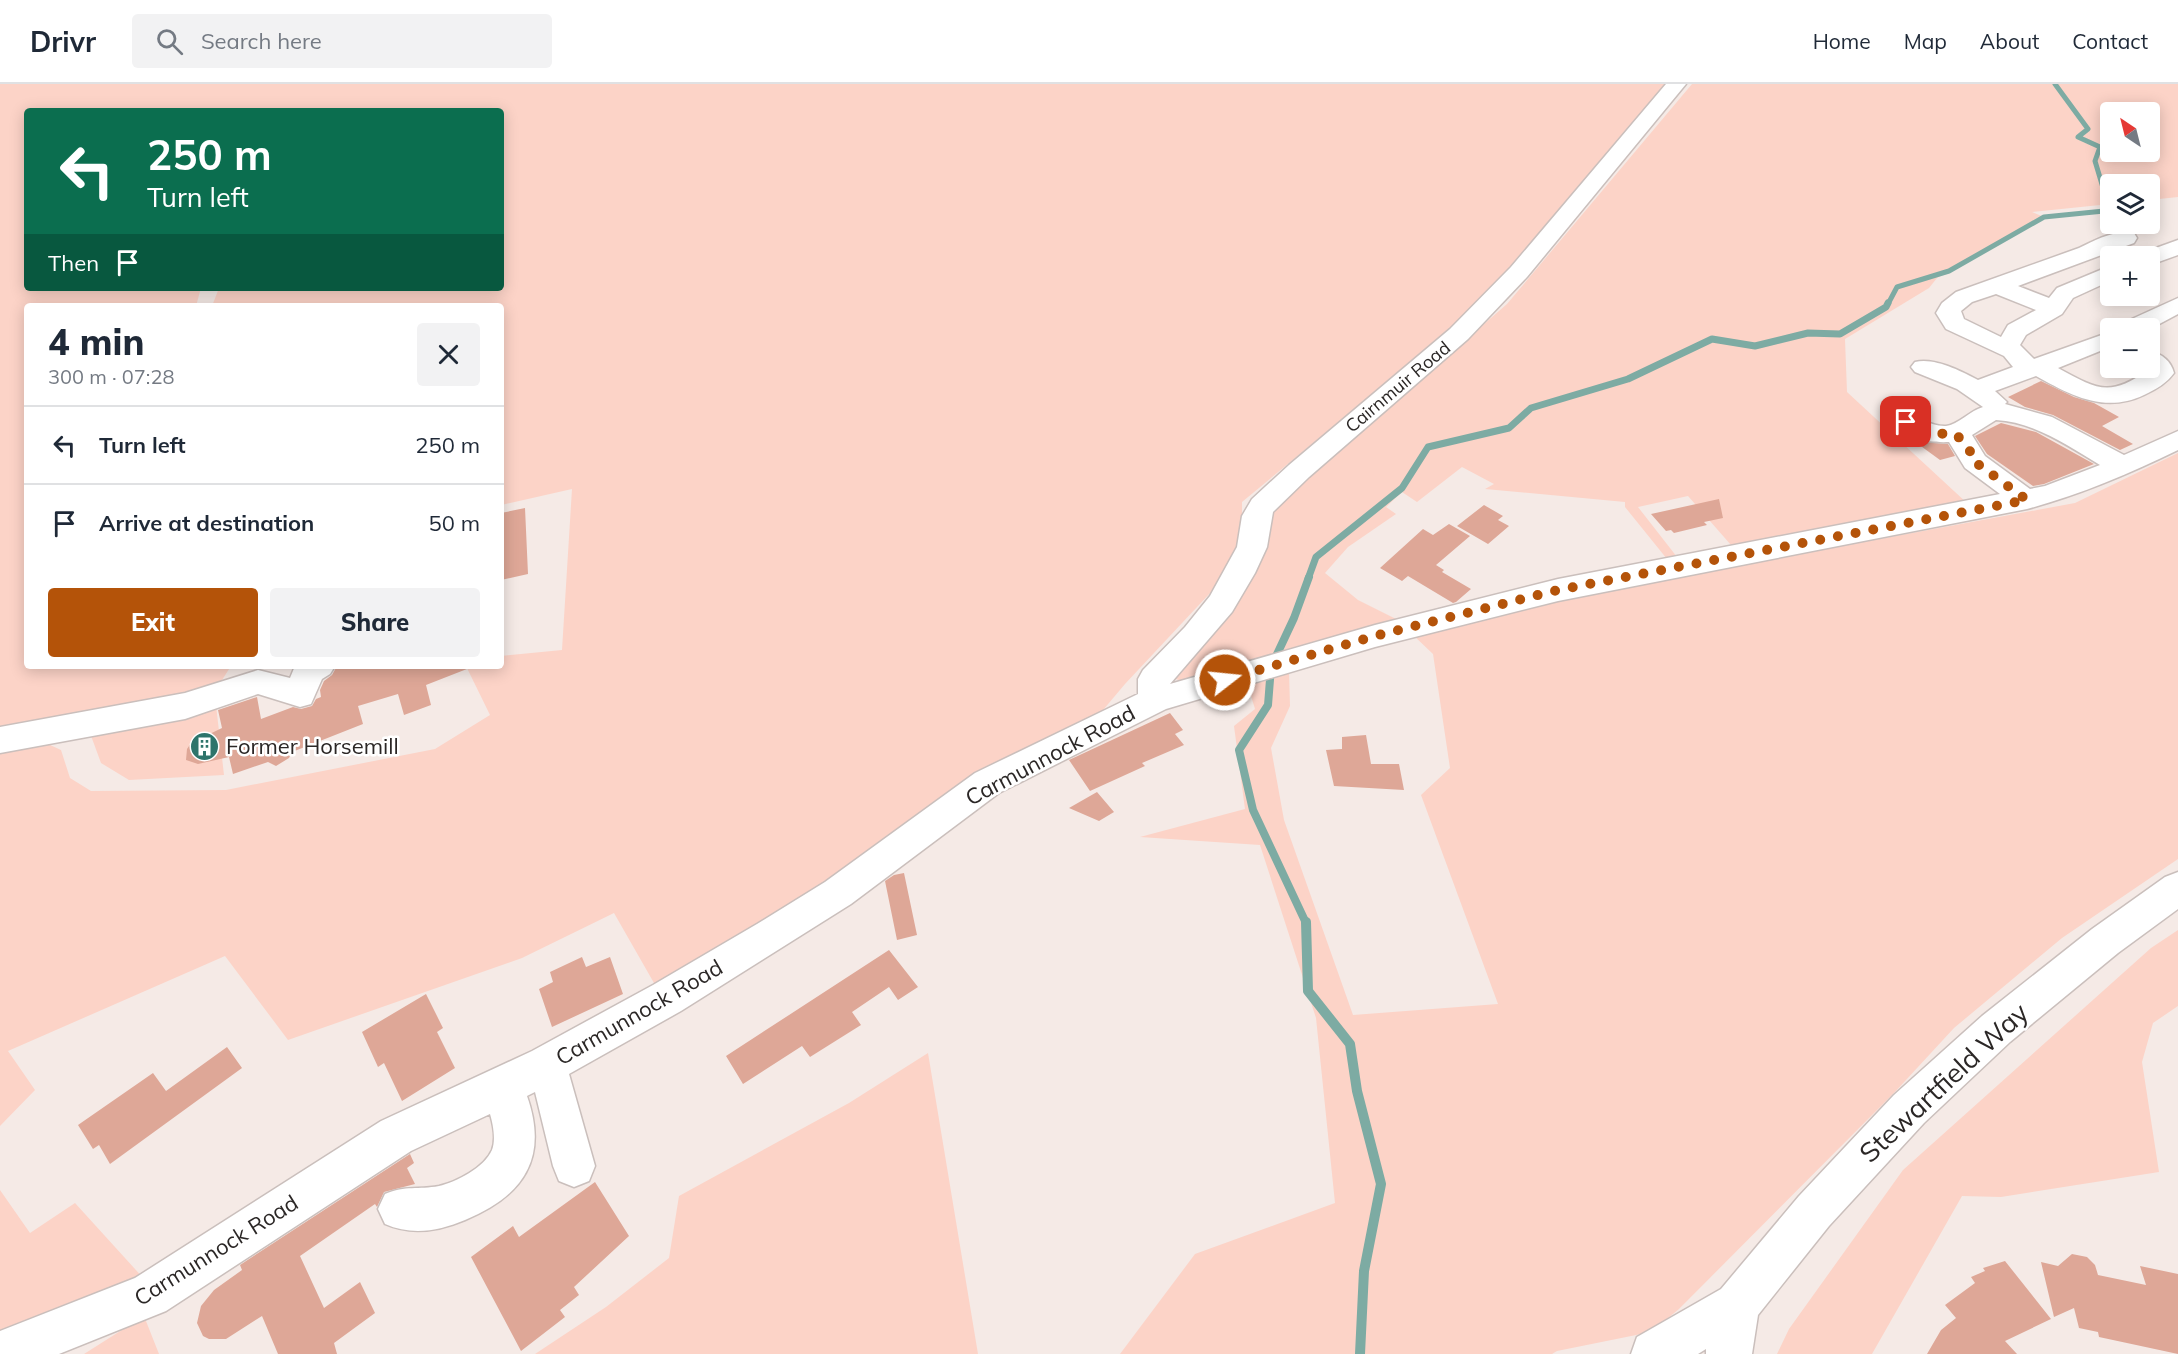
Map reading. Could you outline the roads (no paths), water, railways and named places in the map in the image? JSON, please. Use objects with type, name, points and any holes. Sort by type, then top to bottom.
[{"type":"street","name":"Cairnmuir Road","points":[[1156,700],[1152,692],[1154,679],[1196,635],[1221,604],[1240,573],[1252,548],[1256,516],[1262,506],[1299,471],[1459,334],[1519,272],[1676,84]]},
{"type":"street","points":[[2126,238],[2104,244],[2087,253],[1964,297],[1950,308],[1948,313],[1955,324],[1965,330],[2012,351],[2035,368],[2095,395],[2113,398],[2140,389],[2161,373],[2162,364]]},
{"type":"street","points":[[2160,254],[2178,247]]},
{"type":"street","points":[[2012,351],[2008,345],[2017,330],[2054,309],[2065,293],[2100,277]]},
{"type":"street","points":[[1995,286],[2021,294],[2054,309]]},
{"type":"street","points":[[2152,318],[2178,305]]},
{"type":"street","points":[[1975,390],[2100,344]]},
{"type":"street","points":[[1924,367],[1955,378],[1998,406],[2002,413]]},
{"type":"street","points":[[1906,422],[1918,431],[1956,434],[1979,418],[1994,412],[2028,417],[2122,466]]},
{"type":"street","points":[[1956,434],[1970,451],[1969,455],[1975,462],[2027,500]]},
{"type":"street","name":"Carmunnock Road","points":[[0,1354],[74,1327],[150,1295],[396,1136],[503,1087],[667,998],[838,893],[987,783],[1156,700],[1375,636],[1558,590],[2027,500],[2075,486],[2178,439]]},
{"type":"street","points":[[0,740],[184,706],[258,682],[271,684],[300,695],[308,672],[314,669]]},
{"type":"street","name":"Stewartfield Way","points":[[1654,1354],[1737,1305],[1814,1211],[1909,1108],[1996,1029],[2105,941],[2178,888]]},
{"type":"street","points":[[546,1065],[555,1090],[574,1166]]},
{"type":"street","points":[[399,1209],[435,1208],[453,1204],[494,1183],[515,1151],[516,1135],[513,1114],[503,1087]]},
{"type":"street","points":[[1729,1354],[1737,1305]]},
{"type":"waterway","points":[[1888,304],[1897,287],[1949,271],[2044,217],[2104,211],[2104,191],[2095,161],[2100,147],[2078,137],[2088,129],[2055,84]]},
{"type":"waterway","points":[[1308,579],[1316,557],[1402,488],[1428,447],[1509,428],[1531,408],[1628,379],[1712,339],[1755,346],[1808,333],[1840,334],[1886,307],[1888,303]]},
{"type":"waterway","points":[[1306,923],[1253,810],[1239,750],[1268,705],[1271,667],[1294,618],[1309,577]]},
{"type":"waterway","points":[[1306,922],[1308,991],[1350,1044],[1357,1091],[1381,1184],[1364,1271],[1360,1354]]},
{"type":"place","name":"Former Horsemill","points":[[205,746]]}]
